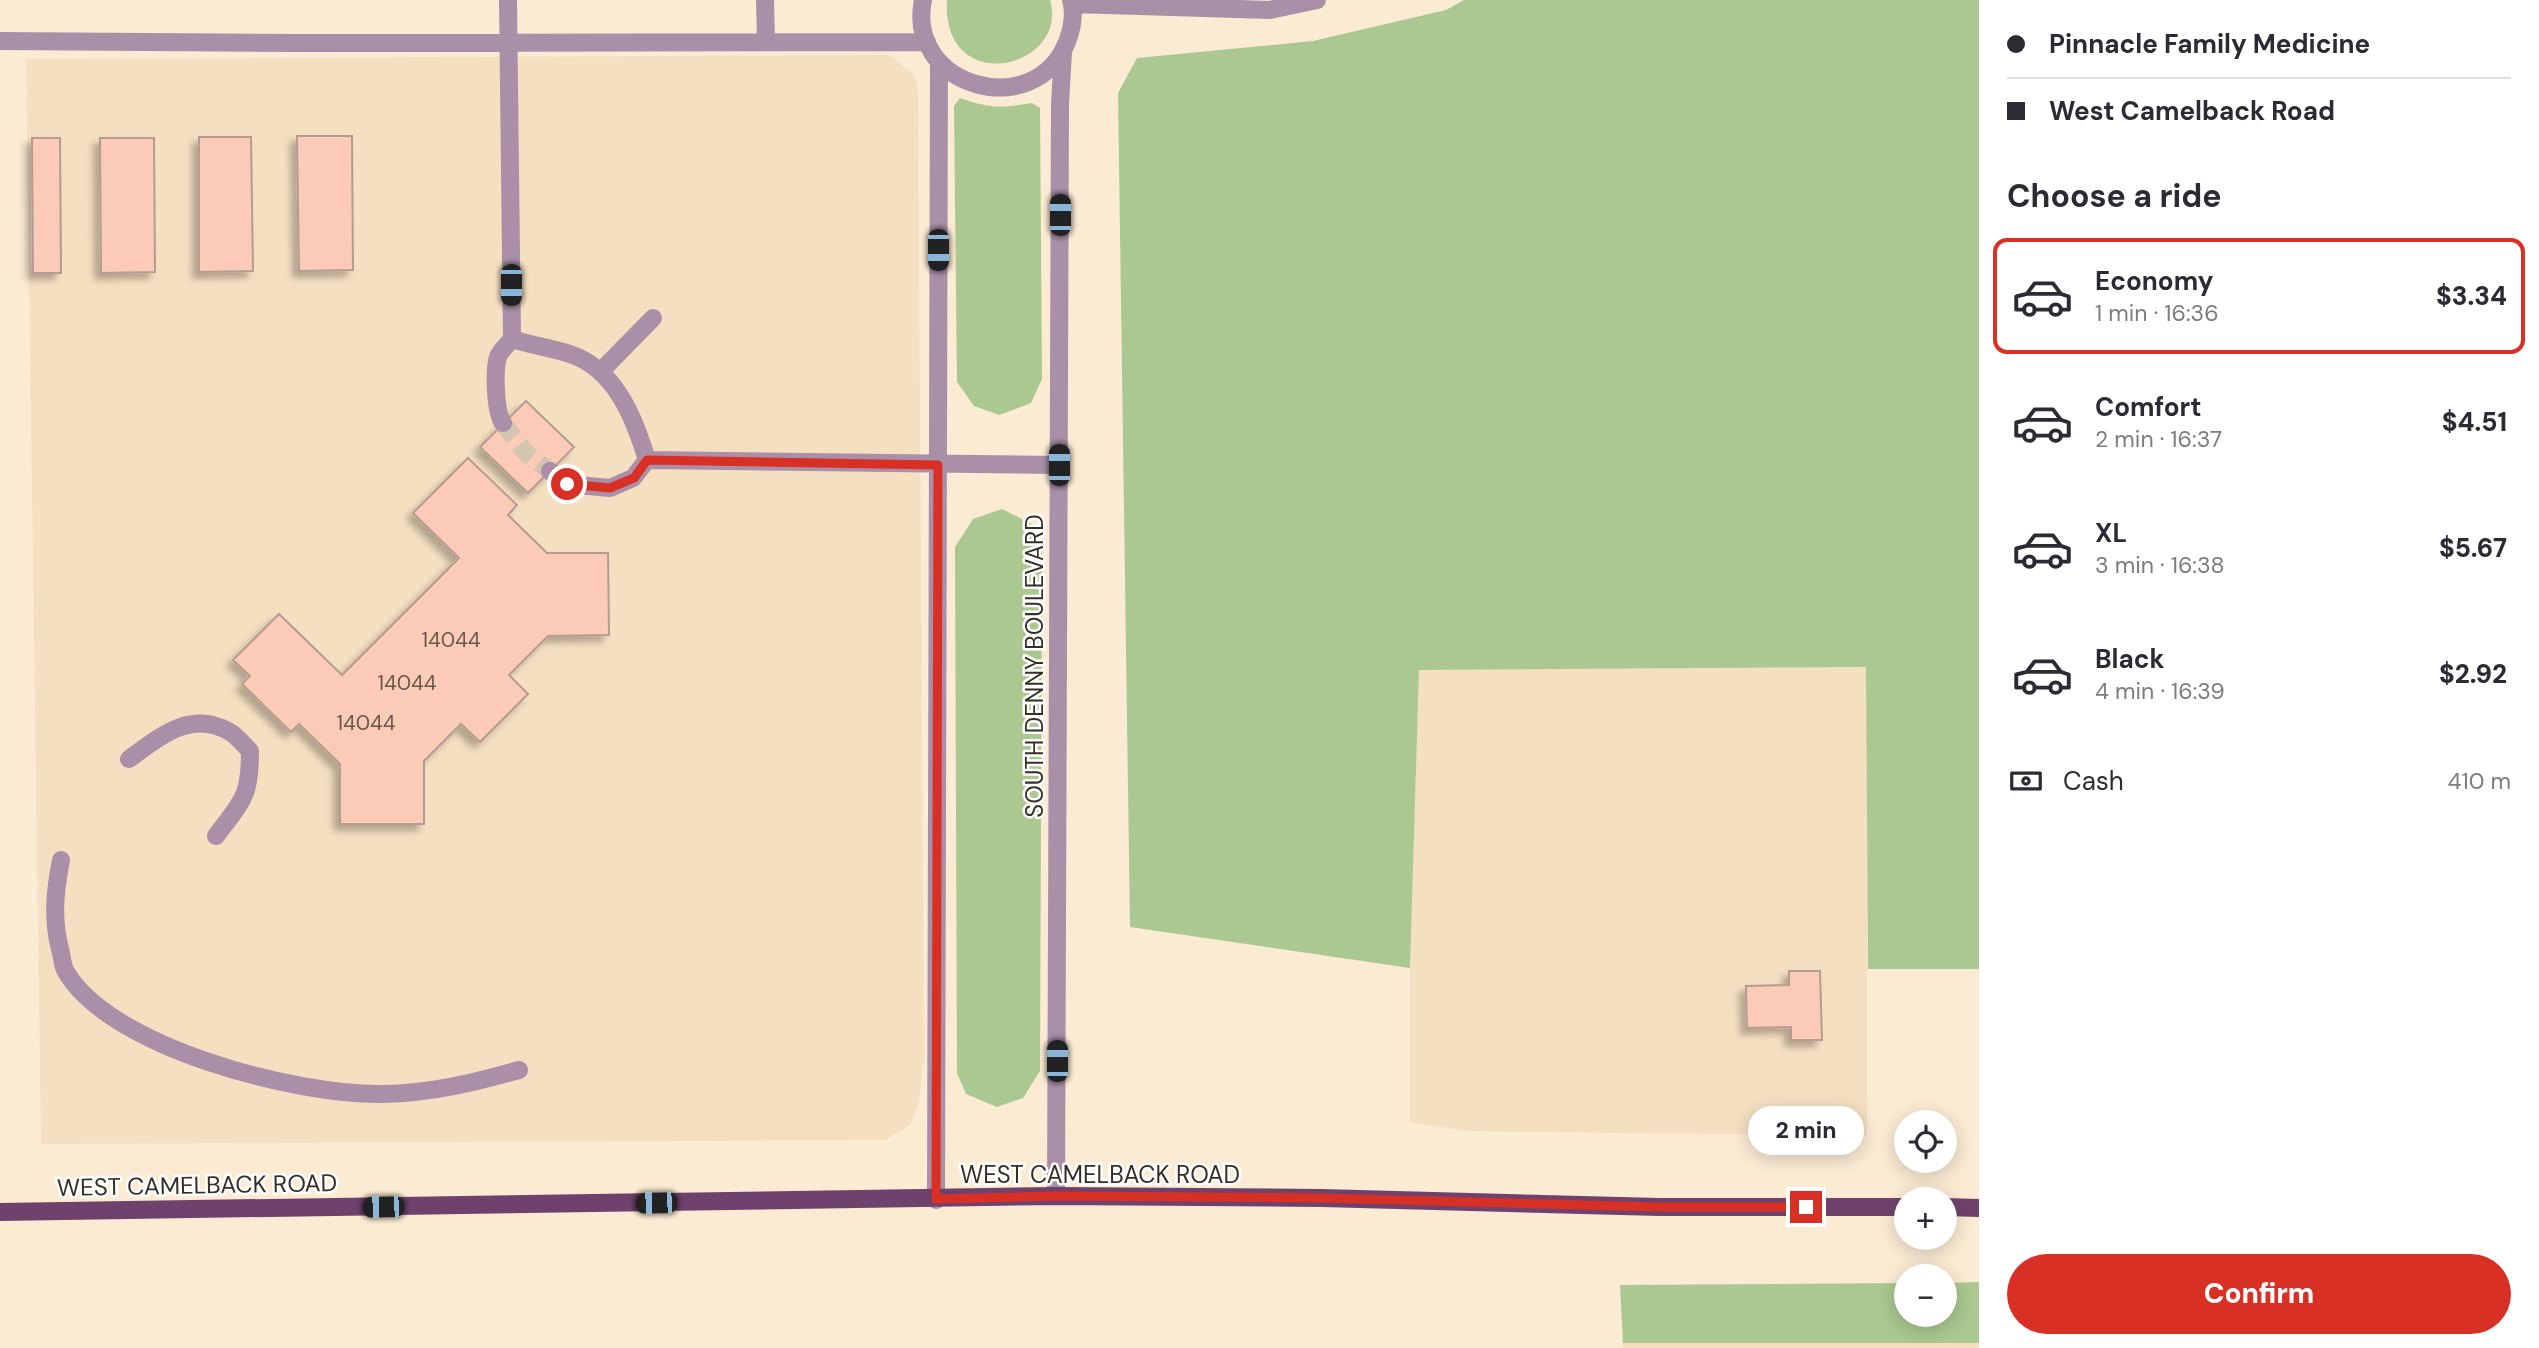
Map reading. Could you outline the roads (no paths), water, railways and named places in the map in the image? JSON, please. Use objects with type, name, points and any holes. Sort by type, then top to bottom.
[{"type":"main road","name":"WEST CAMELBACK ROAD","points":[[0,1212],[1056,1196],[1322,1198],[1659,1207],[1894,1207]]},
{"type":"main road","points":[[1957,1207],[1979,1208]]},
{"type":"street","points":[[503,423],[500,419],[496,389],[498,356],[512,339],[508,0]]},
{"type":"street","points":[[765,0],[766,42]]},
{"type":"street","name":"SOUTH DENNY BOULEVARD","points":[[923,0],[922,24],[927,42],[939,62],[957,78],[979,87],[1003,89],[1027,83],[1047,71],[1063,52],[1072,29],[1072,2]]},
{"type":"street","points":[[1072,2],[1270,10],[1317,0]]},
{"type":"street","points":[[0,40],[927,42]]},
{"type":"street","name":"SOUTH DENNY BOULEVARD","points":[[1056,1196],[1060,118],[1063,52]]},
{"type":"street","points":[[936,1199],[939,62]]},
{"type":"street","points":[[601,371],[653,318]]},
{"type":"street","points":[[512,339],[572,355],[601,371],[628,407],[647,460]]},
{"type":"street","points":[[647,460],[1059,465]]},
{"type":"street","points":[[550,471],[567,484],[610,488],[634,478],[647,460]]},
{"type":"street","points":[[129,759],[171,729],[208,723],[231,732],[250,751],[250,778],[246,797],[216,836]]},
{"type":"street","points":[[61,860],[54,897],[55,929],[65,969],[104,1013],[169,1048],[239,1072],[308,1088],[382,1094],[453,1088],[519,1070]]},
{"type":"tunnel","points":[[503,423],[526,453],[550,471]]}]
